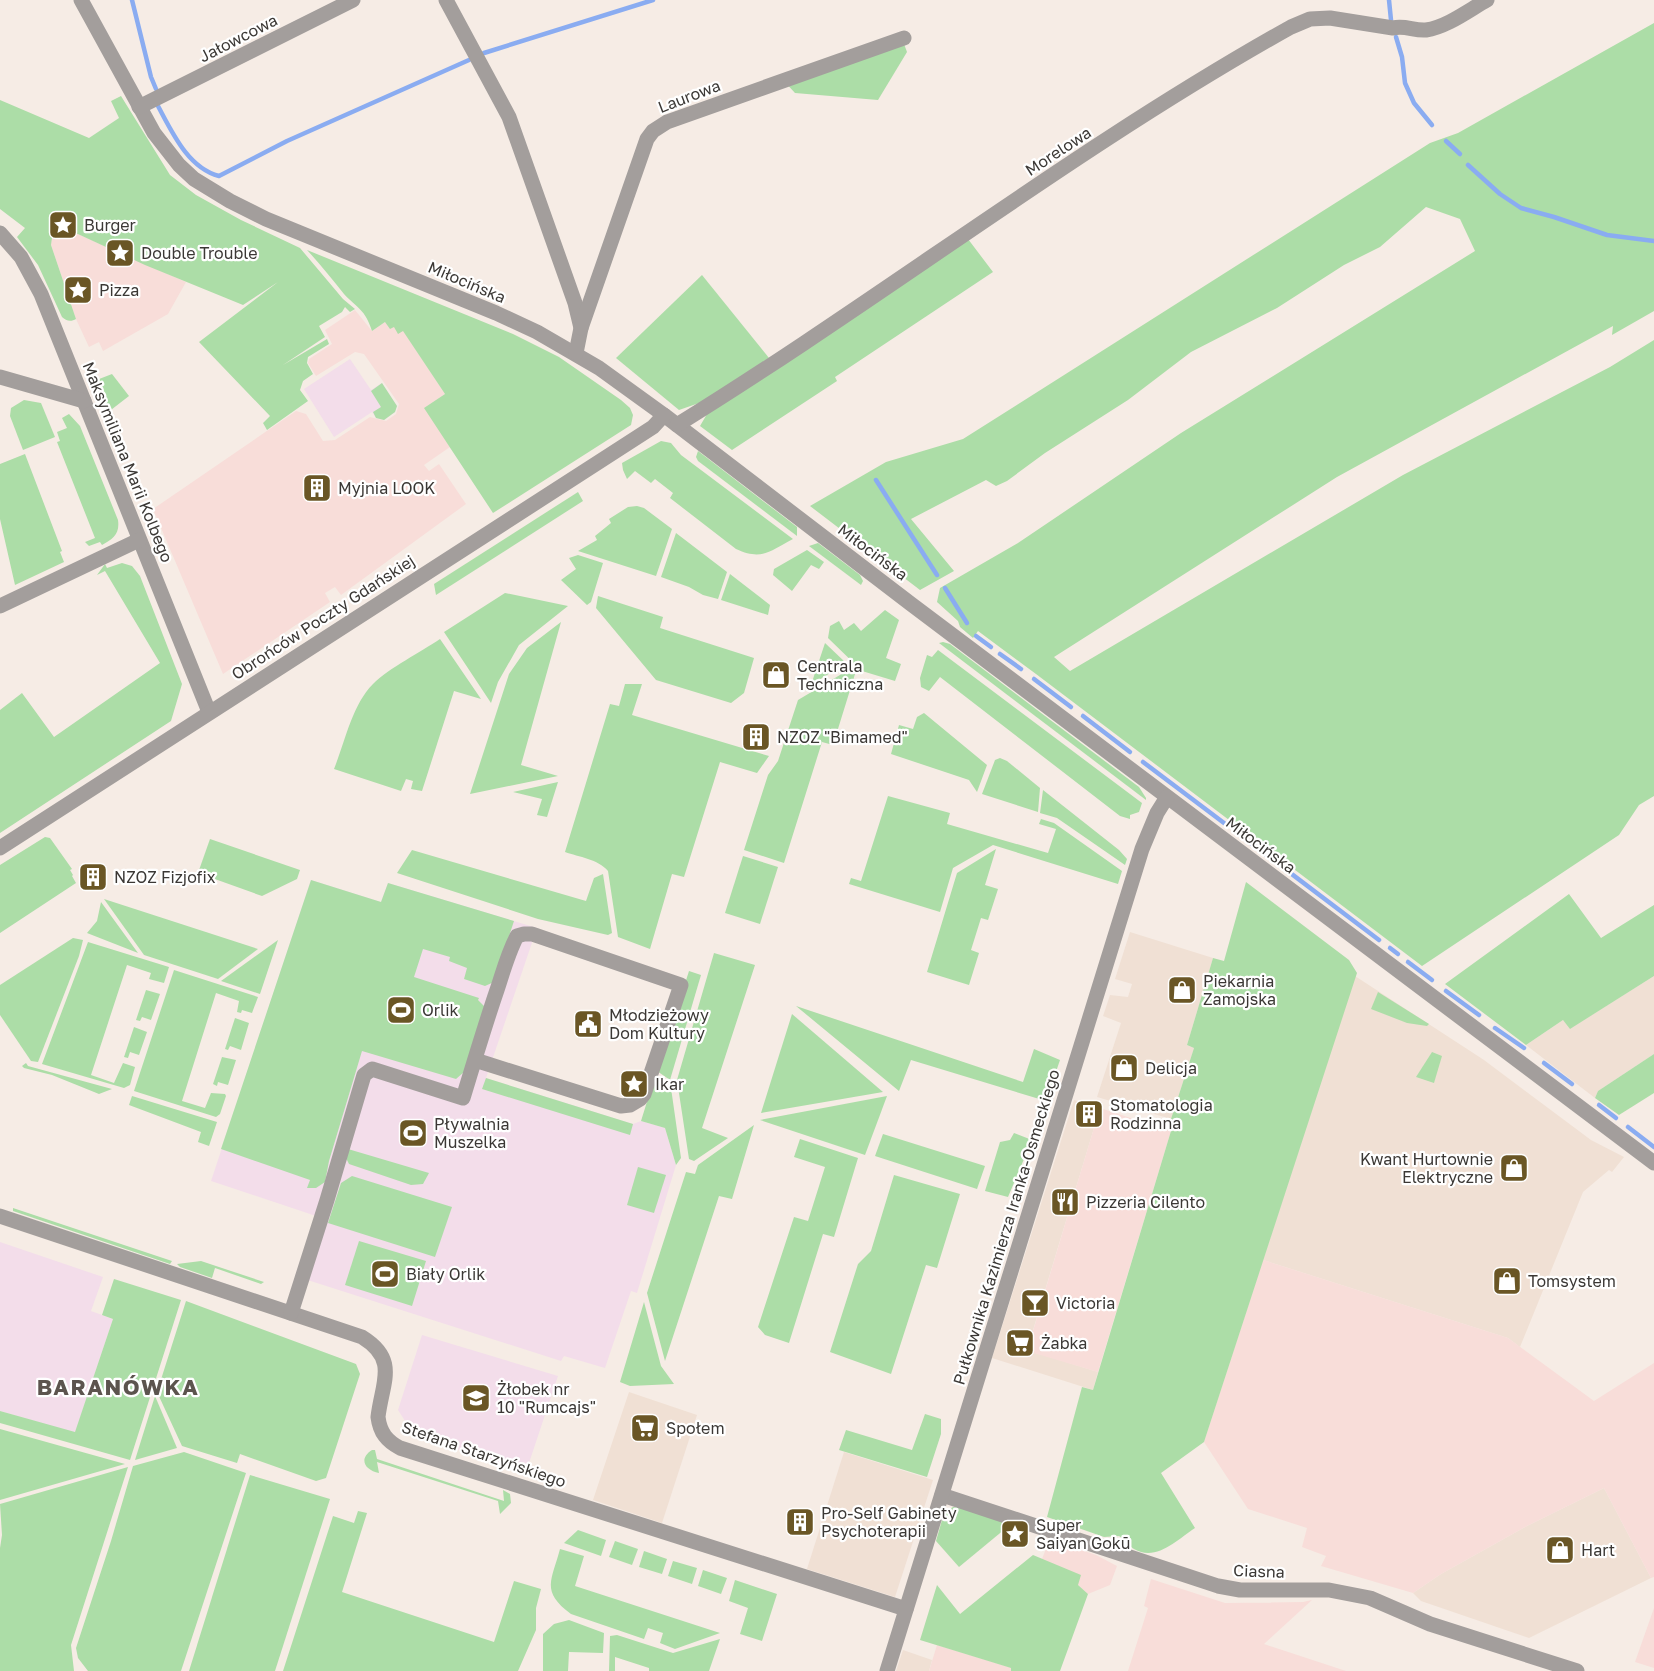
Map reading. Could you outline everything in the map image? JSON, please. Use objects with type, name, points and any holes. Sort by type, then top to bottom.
[{"type":"street","name":"Miłocińska","points":[[81,0],[165,150],[194,179],[231,201],[309,237],[496,313],[576,353],[664,415],[1654,1163]]},
{"type":"street","name":"Jałowcowa","points":[[139,107],[352,0]]},
{"type":"street","name":"Laurowa","points":[[446,0],[509,117],[575,303],[581,328]]},
{"type":"street","name":"Morelowa","points":[[677,425],[757,375],[1130,125],[1291,27],[1310,19],[1330,18],[1393,28],[1402,26],[1423,30],[1436,28],[1487,0]]},
{"type":"street","name":"Laurowa","points":[[576,353],[581,328],[647,139],[653,131],[667,122],[904,38]]},
{"type":"street","name":"Maksymiliana Marii Kolbego","points":[[0,233],[21,257],[41,294],[209,712]]},
{"type":"street","points":[[0,377],[84,401]]},
{"type":"street","name":"Obrońców Poczty Gdańskiej","points":[[0,848],[644,432],[664,415]]},
{"type":"street","points":[[0,606],[139,540]]},
{"type":"street","name":"Pułkownika Kazimierza Iranka-Osmeckiego","points":[[887,1671],[1142,849],[1157,813],[1167,797]]},
{"type":"street","points":[[291,1313],[364,1075],[372,1069],[463,1098],[475,1059],[508,955],[517,936],[532,934],[681,985],[647,1085],[640,1099],[630,1105],[621,1106],[475,1059]]},
{"type":"street","name":"Stefana Starzyńskiego","points":[[0,1216],[362,1337],[380,1351],[386,1362],[378,1418],[379,1427],[387,1438],[400,1448],[906,1609]]},
{"type":"street","name":"Ciasna","points":[[942,1495],[1218,1586],[1240,1590],[1329,1590],[1370,1598],[1430,1624],[1577,1671]]},
{"type":"shaded area","points":[[53,223],[186,282],[168,314],[103,351],[99,342],[89,347],[76,319],[51,245]]},
{"type":"shaded area","points":[[355,310],[372,331],[385,322],[403,330],[445,394],[425,408],[450,447],[424,465],[429,471],[439,464],[466,504],[341,595],[335,587],[325,593],[330,602],[223,674],[153,509],[296,411],[306,414],[323,441],[335,440],[370,417],[386,421],[396,414],[399,404],[364,354],[355,352],[316,376],[308,363],[309,359],[332,344],[325,330]]},
{"type":"shaded area","points":[[350,359],[371,390],[382,383],[397,406],[395,412],[384,420],[376,418],[372,412],[334,437],[304,389]]},
{"type":"shaded area","points":[[311,880],[381,902],[388,883],[537,928],[486,1078],[633,1124],[641,1121],[665,1128],[676,1165],[637,1293],[631,1291],[605,1368],[564,1356],[561,1361],[295,1276],[316,1216],[211,1181]]},
{"type":"shaded area","points":[[1130,932],[1213,958],[1187,1045],[1194,1048],[1171,1119],[1097,1097],[1121,1023],[1103,1016],[1110,995],[1128,997],[1132,984],[1115,979]]},
{"type":"shaded area","points":[[1355,976],[1484,1060],[1591,1140],[1624,1157],[1612,1172],[1609,1170],[1583,1192],[1520,1347],[1508,1338],[1263,1260]]},
{"type":"shaded area","points":[[1654,976],[1654,1054],[1598,1091],[1595,1098],[1526,1045],[1563,1020],[1571,1028]]},
{"type":"shaded area","points":[[1074,1100],[1100,1108],[1027,1350],[1098,1372],[1093,1390],[992,1358]]},
{"type":"shaded area","points":[[1100,1108],[1171,1131],[1098,1372],[1027,1351]]},
{"type":"shaded area","points":[[0,1242],[103,1277],[91,1311],[113,1319],[75,1433],[0,1411]]},
{"type":"shaded area","points":[[1263,1260],[1508,1338],[1594,1401],[1654,1363],[1654,1577],[1651,1578],[1604,1488],[1527,1526],[1441,1574],[1413,1593],[1321,1566],[1326,1556],[1302,1547],[1307,1528],[1248,1509],[1204,1442]]},
{"type":"shaded area","name":"Żłobek nr 10 \"Rumcajs\"","points":[[422,1335],[558,1376],[526,1472],[414,1435],[398,1410]]},
{"type":"shaded area","points":[[629,1392],[697,1415],[662,1523],[593,1500]]},
{"type":"shaded area","points":[[844,1452],[933,1480],[895,1597],[807,1569]]},
{"type":"shaded area","name":"Hart","points":[[1604,1488],[1651,1578],[1529,1638],[1421,1601],[1413,1593],[1441,1574],[1527,1526]]},
{"type":"shaded area","points":[[1050,1539],[1096,1555],[1117,1566],[1110,1585],[1088,1594],[1042,1559]]},
{"type":"shaded area","points":[[1151,1579],[1225,1603],[1312,1600],[1264,1644],[1346,1671],[1128,1671],[1148,1608],[1144,1606]]},
{"type":"shaded area","points":[[1654,1608],[1654,1668],[1635,1662]]},
{"type":"shaded area","points":[[937,1645],[1012,1668],[1011,1671],[929,1671]]},
{"type":"shaded area","points":[[903,1650],[932,1660],[929,1671],[896,1671]]},
{"type":"green space","points":[[1654,23],[1654,311],[1612,335],[1613,326],[1337,477],[1054,657],[1070,671],[1403,475],[1610,367],[1654,340],[1654,796],[1639,805],[1619,835],[1422,966],[978,631],[973,638],[937,602],[940,588],[1018,543],[1181,433],[1475,251],[1460,219],[1426,207],[1380,247],[1344,265],[1277,308],[1191,352],[1128,400],[1045,453],[1007,481],[996,486],[986,480],[911,519],[954,571],[920,590],[810,506],[886,462],[963,439],[1430,143],[1458,133]]},
{"type":"green space","points":[[904,44],[907,52],[878,100],[795,93],[784,81]]},
{"type":"green space","points":[[121,96],[170,175],[196,195],[241,220],[300,248],[343,299],[355,309],[350,312],[345,307],[342,312],[319,326],[325,337],[283,365],[327,339],[329,344],[308,357],[307,363],[313,374],[303,381],[300,390],[308,401],[267,430],[263,423],[270,416],[199,342],[278,282],[243,305],[145,265],[54,223],[51,245],[76,319],[67,320],[62,317],[38,265],[17,237],[25,228],[0,209],[0,100],[89,138],[119,118],[111,101]]},
{"type":"green space","points":[[968,239],[993,272],[835,377],[837,381],[732,450],[700,426],[707,414]]},
{"type":"green space","points":[[307,250],[513,334],[559,357],[630,408],[633,415],[631,425],[493,513],[424,408],[445,394],[403,331],[398,334],[394,327],[390,329],[385,322],[372,331],[364,314]]},
{"type":"green space","points":[[702,275],[769,358],[702,402],[679,410],[616,358]]},
{"type":"green space","points":[[112,374],[129,396],[107,413],[94,381]]},
{"type":"green space","points":[[382,383],[397,406],[395,412],[384,420],[376,418],[373,412],[381,407],[371,391]]},
{"type":"green space","points":[[24,400],[41,403],[55,437],[23,450],[10,416],[11,408]]},
{"type":"green space","points":[[69,414],[80,426],[118,520],[115,536],[102,545],[100,542],[89,546],[85,542],[95,538],[57,442],[60,441],[57,432],[67,428],[62,418]]},
{"type":"green space","points":[[661,441],[671,443],[681,455],[793,539],[766,553],[745,553],[736,549],[670,498],[673,493],[655,479],[651,483],[635,471],[627,479],[622,463]]},
{"type":"green space","points":[[698,451],[797,527],[797,536],[698,461],[696,457]]},
{"type":"green space","points":[[25,454],[62,551],[60,552],[64,562],[15,585],[0,519],[0,464]]},
{"type":"green space","points":[[578,492],[583,501],[436,595],[434,584]]},
{"type":"green space","points":[[628,507],[644,508],[672,529],[656,576],[578,551],[597,540],[595,536],[611,523],[609,519]]},
{"type":"green space","points":[[676,533],[727,572],[718,599],[661,577]]},
{"type":"green space","points":[[818,543],[860,575],[863,581],[861,585],[809,546]]},
{"type":"green space","points":[[807,550],[824,562],[819,569],[811,565],[792,591],[773,575],[774,569]]},
{"type":"green space","points":[[578,555],[603,563],[591,602],[587,605],[561,580],[576,569],[569,558]]},
{"type":"green space","points":[[122,563],[132,566],[140,576],[182,684],[171,721],[0,833],[0,710],[22,693],[54,737],[160,663],[105,571],[97,575],[105,564],[107,568]]},
{"type":"green space","points":[[730,574],[770,605],[768,615],[721,600]]},
{"type":"green space","points":[[505,593],[568,606],[519,645],[498,682],[491,703],[444,632]]},
{"type":"green space","points":[[598,596],[663,617],[660,628],[754,658],[744,693],[731,703],[656,680],[596,608]]},
{"type":"green space","points":[[885,610],[899,620],[886,658],[901,664],[895,681],[862,671],[828,638],[830,626],[839,621],[844,630],[854,623],[861,631]]},
{"type":"green space","points":[[561,622],[521,765],[558,776],[470,794],[509,674],[527,648]]},
{"type":"green space","points":[[440,639],[481,699],[454,691],[422,791],[411,789],[413,781],[406,779],[401,791],[334,769],[354,713],[373,684]]},
{"type":"green space","points":[[825,643],[846,663],[811,685]]},
{"type":"green space","points":[[939,643],[950,644],[1139,787],[1146,800]]},
{"type":"green space","points":[[938,650],[1142,803],[1139,812],[1130,815],[1130,819],[1120,816],[940,677],[929,691],[921,687],[920,678],[927,655],[932,657]]},
{"type":"green space","points":[[850,669],[855,674],[833,745],[822,742],[784,863],[744,850],[768,775],[778,761],[798,700]]},
{"type":"green space","points":[[625,684],[642,684],[632,715],[769,756],[757,773],[720,762],[684,877],[672,874],[650,949],[618,937],[608,871],[594,861],[565,852],[610,704],[619,706]]},
{"type":"green space","points":[[924,713],[987,765],[977,792],[969,780],[891,754],[899,725],[913,729],[917,717]]},
{"type":"green space","points":[[1000,758],[1040,788],[1038,812],[982,794],[995,760]]},
{"type":"green space","points":[[558,782],[547,817],[537,815],[542,799],[513,792]]},
{"type":"green space","points":[[1043,790],[1119,850],[1127,859],[1125,865],[1057,818],[1040,813]]},
{"type":"green space","points":[[888,796],[950,813],[947,824],[1048,853],[1056,829],[1039,824],[1041,819],[1054,823],[1122,871],[1118,884],[993,845],[953,868],[940,912],[849,884],[851,878],[861,881]]},
{"type":"green space","points":[[45,837],[50,838],[72,869],[70,870],[76,883],[0,933],[0,865]]},
{"type":"green space","points":[[210,839],[300,870],[297,879],[262,896],[198,873]]},
{"type":"green space","points":[[996,849],[985,885],[998,889],[988,920],[981,918],[971,950],[979,953],[969,985],[927,972],[957,873]]},
{"type":"green space","points":[[412,850],[586,901],[594,878],[603,874],[612,933],[608,935],[538,919],[397,873]]},
{"type":"green space","points":[[743,856],[778,867],[760,924],[725,913]]},
{"type":"green space","points":[[311,880],[381,902],[388,883],[514,921],[494,982],[485,986],[464,979],[467,968],[449,961],[450,957],[423,949],[414,977],[479,998],[478,1000],[485,1007],[464,1072],[456,1079],[362,1051],[329,1161],[325,1182],[316,1188],[307,1188],[310,1180],[221,1149]]},
{"type":"green space","points":[[1246,882],[1349,960],[1357,973],[1204,1442],[1161,1473],[1195,1528],[1166,1548],[1150,1553],[1142,1552],[1132,1548],[1119,1536],[1104,1537],[1047,1517],[1082,1387],[1093,1390],[1174,1121],[1171,1119],[1194,1048],[1187,1045],[1213,958],[1224,961]]},
{"type":"green space","points":[[1569,894],[1601,938],[1654,905],[1654,976],[1570,1029],[1563,1020],[1526,1045],[1445,984]]},
{"type":"green space","points":[[104,899],[258,949],[218,979],[144,955]]},
{"type":"green space","points":[[101,902],[138,953],[87,933],[97,921]]},
{"type":"green space","points":[[73,938],[83,940],[79,956],[38,1062],[31,1061],[0,1015],[0,985]]},
{"type":"green space","points":[[278,940],[260,994],[221,981]]},
{"type":"green space","points":[[88,942],[169,967],[164,983],[149,979],[151,973],[127,965],[91,1075],[114,1083],[123,1063],[135,1067],[130,1085],[124,1088],[42,1064]]},
{"type":"green space","points":[[714,953],[755,965],[702,1128],[728,1138],[694,1161],[689,1159],[677,1080]]},
{"type":"green space","points":[[174,970],[258,997],[252,1013],[242,1010],[241,1013],[237,1012],[239,1001],[216,993],[182,1101],[205,1108],[211,1093],[225,1094],[220,1114],[216,1117],[134,1091]]},
{"type":"green space","points":[[689,971],[701,975],[670,1080],[657,1071]]},
{"type":"green space","points":[[146,990],[160,994],[151,1020],[142,1017],[140,1021],[136,1020]]},
{"type":"green space","points":[[1378,992],[1429,1024],[1427,1026],[1407,1023],[1371,1009]]},
{"type":"green space","points":[[796,1006],[1023,1082],[1034,1049],[1060,1060],[1046,1101],[911,1060],[899,1091]]},
{"type":"green space","points":[[792,1014],[883,1092],[761,1113]]},
{"type":"green space","points":[[235,1018],[249,1023],[241,1050],[230,1046],[228,1050],[225,1049]]},
{"type":"green space","points":[[134,1027],[147,1032],[139,1055],[130,1052],[128,1058],[124,1057]]},
{"type":"green space","points":[[1432,1052],[1442,1056],[1434,1083],[1416,1077]]},
{"type":"green space","points":[[1654,1054],[1654,1093],[1619,1115],[1595,1098],[1598,1091]]},
{"type":"green space","points":[[222,1057],[236,1060],[228,1085],[218,1082],[217,1086],[213,1084]]},
{"type":"green space","points":[[26,1063],[28,1066],[112,1089],[99,1094],[52,1075],[24,1068],[22,1066]]},
{"type":"green space","points":[[655,1076],[671,1088],[681,1158],[676,1165],[665,1128],[641,1121]]},
{"type":"green space","points":[[486,1078],[633,1124],[630,1135],[482,1089]]},
{"type":"green space","points":[[132,1096],[217,1122],[209,1146],[198,1142],[201,1132],[129,1105]]},
{"type":"green space","points":[[887,1096],[865,1155],[760,1120]]},
{"type":"green space","points":[[754,1125],[732,1199],[719,1196],[665,1361],[647,1293],[686,1172],[695,1174],[698,1165]]},
{"type":"green space","points":[[1014,1133],[1032,1140],[1008,1197],[985,1191],[1000,1142],[1010,1140]]},
{"type":"green space","points":[[883,1134],[985,1166],[977,1189],[875,1156]]},
{"type":"green space","points":[[800,1139],[858,1158],[834,1237],[823,1234],[789,1343],[765,1335],[758,1327],[794,1217],[808,1221],[825,1167],[794,1157]]},
{"type":"green space","points":[[348,1149],[429,1173],[423,1184],[411,1185],[349,1164],[346,1158]]},
{"type":"green space","points":[[638,1167],[666,1175],[654,1213],[627,1205]]},
{"type":"green space","points":[[894,1175],[960,1194],[937,1268],[926,1265],[891,1374],[830,1352],[858,1264],[871,1251]]},
{"type":"green space","points":[[352,1176],[452,1207],[435,1257],[328,1223],[341,1183]]},
{"type":"green space","points":[[13,1208],[172,1261],[170,1264],[13,1211]]},
{"type":"green space","name":"Biały Orlik","points":[[359,1241],[426,1261],[412,1306],[345,1285]]},
{"type":"green space","points":[[201,1261],[264,1282],[261,1284],[215,1268],[212,1278],[177,1264]]},
{"type":"green space","points":[[114,1279],[181,1300],[130,1460],[0,1423],[0,1411],[75,1432],[113,1319],[102,1315]]},
{"type":"green space","points":[[186,1301],[356,1364],[360,1374],[326,1478],[316,1481],[240,1454],[237,1463],[182,1446],[157,1392]]},
{"type":"green space","points":[[644,1302],[661,1366],[674,1384],[630,1386],[620,1382]]},
{"type":"green space","points":[[155,1396],[177,1448],[135,1460]]},
{"type":"green space","points":[[925,1414],[941,1419],[941,1434],[927,1477],[839,1450],[846,1430],[912,1450]]},
{"type":"green space","points":[[0,1429],[125,1464],[0,1500]]},
{"type":"green space","points":[[372,1450],[375,1450],[377,1459],[504,1501],[503,1490],[510,1494],[511,1503],[500,1514],[498,1501],[377,1462],[379,1473],[374,1472],[367,1467],[364,1460]]},
{"type":"green space","points":[[184,1452],[246,1473],[181,1671],[88,1671],[78,1658],[76,1648],[133,1466]]},
{"type":"green space","points":[[128,1467],[71,1645],[74,1671],[0,1671],[0,1548],[2,1535],[0,1504]]},
{"type":"green space","points":[[250,1475],[330,1499],[275,1671],[189,1671]]},
{"type":"green space","points":[[953,1507],[961,1507],[1011,1524],[959,1567],[936,1541],[944,1513]]},
{"type":"green space","points":[[358,1511],[367,1513],[342,1592],[494,1642],[514,1581],[541,1589],[536,1608],[536,1630],[518,1671],[283,1671],[333,1516],[354,1523]]},
{"type":"green space","points":[[578,1530],[606,1540],[601,1556],[564,1543]]},
{"type":"green space","points":[[615,1541],[638,1549],[632,1565],[609,1557]]},
{"type":"green space","points":[[560,1549],[584,1556],[575,1586],[720,1633],[675,1649],[660,1643],[663,1633],[648,1628],[644,1639],[571,1614],[561,1606],[552,1592],[552,1577]]},
{"type":"green space","points":[[644,1551],[667,1559],[662,1574],[639,1567]]},
{"type":"green space","points":[[1033,1555],[1081,1575],[1078,1585],[1088,1594],[1060,1671],[1011,1671],[1011,1668],[920,1640],[937,1585],[960,1614]]},
{"type":"green space","points":[[673,1561],[697,1568],[692,1584],[668,1576]]},
{"type":"green space","points":[[703,1570],[727,1578],[721,1594],[698,1586]]},
{"type":"green space","points":[[735,1580],[777,1594],[762,1641],[740,1634],[748,1608],[729,1601]]},
{"type":"green space","points":[[569,1620],[604,1633],[603,1653],[569,1652],[568,1671],[543,1671],[543,1634],[554,1624]]},
{"type":"green space","points":[[617,1635],[673,1653],[720,1639],[709,1671],[649,1671],[649,1668],[615,1657],[615,1671],[609,1671],[610,1636]]},
{"type":"waterway","points":[[132,0],[156,89]]},
{"type":"waterway","points":[[484,53],[653,0]]},
{"type":"waterway","points":[[1389,0],[1391,20]]},
{"type":"waterway","points":[[1396,37],[1402,57],[1405,83],[1414,103],[1432,125]]},
{"type":"waterway","points":[[158,106],[182,148],[198,165],[219,176],[287,141],[469,60]]},
{"type":"waterway","points":[[1446,141],[1460,154]]},
{"type":"waterway","points":[[1468,165],[1500,194],[1521,208],[1607,235],[1654,241]]},
{"type":"waterway","points":[[876,480],[937,575]]},
{"type":"waterway","points":[[945,588],[967,623]]},
{"type":"waterway","points":[[976,636],[991,647]]},
{"type":"waterway","points":[[1000,654],[1021,669]]},
{"type":"waterway","points":[[1034,679],[1071,707]]},
{"type":"waterway","points":[[1083,716],[1130,752]]},
{"type":"waterway","points":[[1143,762],[1224,823]]},
{"type":"waterway","points":[[1236,832],[1379,940]]},
{"type":"waterway","points":[[1390,948],[1398,954]]},
{"type":"waterway","points":[[1408,962],[1432,980]]},
{"type":"waterway","points":[[1446,991],[1479,1015]]},
{"type":"waterway","points":[[1495,1028],[1524,1048]]},
{"type":"waterway","points":[[1544,1063],[1572,1084]]},
{"type":"waterway","points":[[1599,1105],[1616,1118]]},
{"type":"waterway","points":[[1628,1127],[1654,1147]]},
{"type":"place","name":"Burger","points":[[63,225]]},
{"type":"place","name":"Double Trouble","points":[[120,253]]},
{"type":"place","name":"Pizza","points":[[78,290]]},
{"type":"place","name":"Myjnia LOOK","points":[[317,488]]},
{"type":"place","name":"Centrala Techniczna","points":[[776,675]]},
{"type":"place","name":"NZOZ \"Bimamed\"","points":[[756,737]]},
{"type":"place","name":"NZOZ Fizjofix","points":[[93,877]]},
{"type":"place","name":"Piekarnia Zamojska","points":[[1182,990]]},
{"type":"place","name":"Orlik","points":[[401,1010]]},
{"type":"place","name":"Młodzieżowy Dom Kultury","points":[[588,1024]]},
{"type":"place","name":"Delicja","points":[[1124,1068]]},
{"type":"place","name":"Ikar","points":[[634,1084]]},
{"type":"place","name":"Stomatologia Rodzinna","points":[[1089,1114]]},
{"type":"place","name":"Pływalnia Muszelka","points":[[413,1133]]},
{"type":"place","name":"Kwant Hurtownie Elektryczne","points":[[1514,1168]]},
{"type":"place","name":"Pizzeria Cilento","points":[[1065,1202]]},
{"type":"place","name":"Biały Orlik","points":[[385,1274]]},
{"type":"place","name":"Tomsystem","points":[[1507,1281]]},
{"type":"place","name":"Victoria","points":[[1035,1303]]},
{"type":"place","name":"Żabka","points":[[1020,1343]]},
{"type":"place","name":"Żłobek nr 10 \"Rumcajs\"","points":[[476,1398]]},
{"type":"place","name":"Społem","points":[[645,1428]]},
{"type":"place","name":"Pro-Self Gabinety Psychoterapii","points":[[800,1522]]},
{"type":"place","name":"Super Saiyan Gokū","points":[[1015,1534]]},
{"type":"place","name":"Hart","points":[[1560,1550]]},
{"type":"district","name":"BARANÓWKA","points":[[118,1387]]}]
